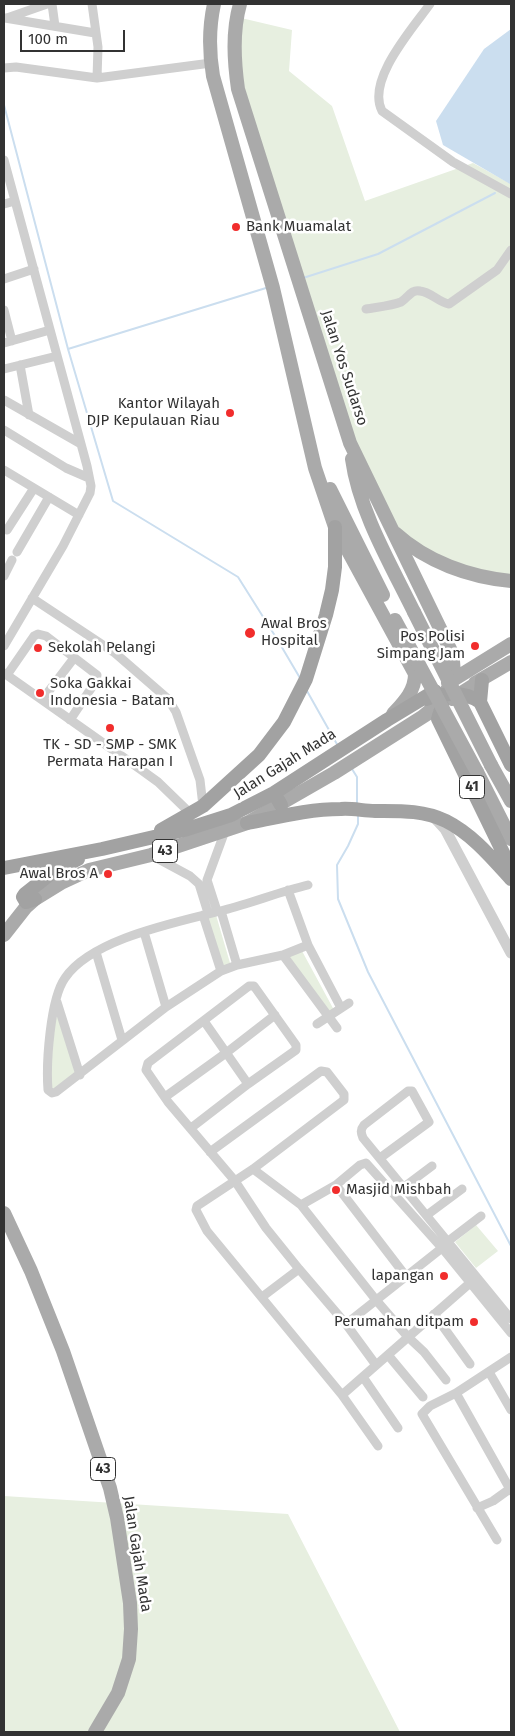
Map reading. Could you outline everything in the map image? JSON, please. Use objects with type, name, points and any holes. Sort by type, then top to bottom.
[{"type":"highway","points":[[138,840],[164,829],[203,806],[259,754],[275,735],[306,679],[324,624],[335,567],[335,527]]},
{"type":"highway","points":[[482,680],[480,702],[511,764]]},
{"type":"highway","points":[[449,690],[470,696],[480,702]]},
{"type":"highway","name":"Jalan Gajah Mada","points":[[4,868],[138,840],[217,820],[277,799],[323,760],[356,739],[414,704],[449,690]]},
{"type":"highway","name":"41","points":[[449,690],[438,719],[511,869]]},
{"type":"highway","points":[[462,766],[464,756],[472,746],[484,742],[500,744]]},
{"type":"highway","points":[[247,823],[316,810],[341,808],[375,811],[400,810],[433,816],[461,830],[482,847],[511,879]]},
{"type":"highway","points":[[35,899],[26,902],[23,897],[54,871],[102,849]]},
{"type":"main road","points":[[214,4],[211,24],[211,63],[273,288],[315,468],[335,527],[422,687],[428,690],[449,690],[482,680],[511,662]]},
{"type":"main road","name":"Jalan Yos Sudarso","points":[[240,4],[236,16],[234,43],[234,64],[238,89],[350,443],[451,651],[455,664],[449,690]]},
{"type":"main road","points":[[350,443],[355,474],[372,525],[491,765],[511,801]]},
{"type":"main road","points":[[315,468],[323,476],[395,620],[511,839]]},
{"type":"main road","points":[[391,529],[414,549],[439,562],[469,574],[511,581]]},
{"type":"main road","points":[[396,638],[407,640],[415,637],[426,630],[435,619]]},
{"type":"main road","points":[[449,690],[511,644]]},
{"type":"main road","points":[[387,720],[408,697],[415,682],[415,674]]},
{"type":"main road","name":"Jalan Gajah Mada","points":[[4,934],[35,899],[61,883],[89,870],[151,855],[247,823],[277,799],[334,773],[421,718],[449,690]]},
{"type":"main road","name":"Jalan Gajah Mada","points":[[4,1213],[31,1271],[63,1351],[110,1488],[117,1518],[130,1604],[129,1659],[118,1694],[96,1732]]},
{"type":"street","points":[[4,18],[47,4]]},
{"type":"street","points":[[52,4],[56,26]]},
{"type":"street","points":[[92,4],[98,47],[96,78]]},
{"type":"street","points":[[430,4],[393,56],[381,82],[379,98],[382,111],[453,162],[511,194]]},
{"type":"street","points":[[4,18],[95,32]]},
{"type":"street","points":[[4,68],[16,67],[96,78],[211,63]]},
{"type":"street","points":[[4,160],[8,192],[15,201],[91,486],[90,493],[63,546],[32,598],[6,636],[4,646]]},
{"type":"street","points":[[4,204],[15,201]]},
{"type":"street","points":[[366,309],[400,302],[418,290],[449,304],[497,270],[511,250]]},
{"type":"street","points":[[4,279],[34,269]]},
{"type":"street","points":[[4,310],[8,342],[50,330]]},
{"type":"street","points":[[4,369],[57,356]]},
{"type":"street","points":[[20,364],[29,415]]},
{"type":"street","points":[[4,400],[81,444]]},
{"type":"street","points":[[4,430],[66,468],[89,478]]},
{"type":"street","points":[[4,470],[79,515]]},
{"type":"street","points":[[22,541],[6,530],[34,488]]},
{"type":"street","points":[[4,576],[11,558],[49,497]]},
{"type":"street","points":[[32,598],[115,654],[168,699],[176,712],[200,780],[203,806]]},
{"type":"street","points":[[70,720],[97,678],[96,674],[46,636],[38,634],[5,674],[42,700],[70,720],[158,782],[190,813]]},
{"type":"street","points":[[42,700],[74,658]]},
{"type":"street","points":[[433,816],[445,829],[511,953]]},
{"type":"street","points":[[221,971],[212,913],[203,882],[225,831]]},
{"type":"street","points":[[151,855],[203,882]]},
{"type":"street","points":[[308,885],[144,932],[96,952],[81,962],[66,976],[56,998],[52,1024],[48,1090],[54,1093],[80,1075],[122,1040],[221,971],[284,955],[308,945]]},
{"type":"street","points":[[288,890],[308,945],[345,1005],[317,1024]]},
{"type":"street","points":[[212,913],[237,966]]},
{"type":"street","points":[[144,932],[166,1008]]},
{"type":"street","points":[[96,952],[122,1040]]},
{"type":"street","points":[[284,955],[338,1028]]},
{"type":"street","points":[[191,1128],[296,1050],[296,1045],[275,1014],[252,986],[148,1063],[147,1073],[165,1097],[235,1181],[266,1228],[298,1269],[346,1324],[376,1365]]},
{"type":"street","points":[[56,998],[80,1075]]},
{"type":"street","points":[[165,1097],[226,1053],[275,1014]]},
{"type":"street","points":[[204,1021],[248,1084]]},
{"type":"street","points":[[210,1152],[323,1070],[327,1072],[344,1094],[344,1100],[253,1169],[197,1206],[196,1210],[207,1231],[342,1395],[378,1446]]},
{"type":"street","points":[[380,1158],[429,1122],[412,1091],[408,1091],[362,1128],[361,1134],[363,1138],[427,1215],[470,1283],[511,1333]]},
{"type":"street","points":[[301,1205],[336,1185],[360,1165],[366,1164],[445,1245],[511,1319]]},
{"type":"street","points":[[404,1187],[432,1166]]},
{"type":"street","points":[[253,1169],[301,1205],[376,1300],[408,1337],[424,1352],[446,1380]]},
{"type":"street","points":[[336,1185],[405,1276]]},
{"type":"street","points":[[427,1215],[462,1189]]},
{"type":"street","points":[[346,1324],[482,1216]]},
{"type":"street","points":[[262,1297],[298,1269]]},
{"type":"street","points":[[342,1395],[470,1283]]},
{"type":"street","points":[[434,1314],[470,1364]]},
{"type":"street","points":[[388,1355],[423,1397]]},
{"type":"street","points":[[497,1540],[422,1414],[430,1406],[456,1393],[511,1356]]},
{"type":"street","points":[[489,1372],[511,1410]]},
{"type":"street","points":[[363,1377],[398,1428]]},
{"type":"street","points":[[456,1393],[511,1489],[493,1501],[477,1508]]},
{"type":"green space","points":[[237,17],[292,30],[289,71],[332,106],[365,201],[473,163],[511,184],[511,582],[487,577],[424,548],[384,520],[364,489],[238,88]]},
{"type":"green space","points":[[216,915],[230,963],[218,969],[201,919]]},
{"type":"green space","points":[[302,951],[334,1010],[327,1014],[286,958]]},
{"type":"green space","points":[[58,1014],[76,1073],[52,1091],[50,1088],[54,1022]]},
{"type":"green space","points":[[476,1225],[498,1251],[476,1268],[455,1242]]},
{"type":"green space","points":[[4,1496],[288,1514],[400,1732],[4,1732]]},
{"type":"water","points":[[511,29],[510,184],[443,145],[436,121],[484,49]]},
{"type":"waterway","points":[[4,105],[68,349],[113,501],[238,577],[300,678]]},
{"type":"waterway","points":[[303,278],[378,254],[495,193]]},
{"type":"waterway","points":[[68,349],[266,288]]},
{"type":"waterway","points":[[307,691],[338,746]]},
{"type":"waterway","points":[[352,769],[357,777],[357,803]]},
{"type":"waterway","points":[[358,815],[358,824],[337,865],[338,899],[368,972],[511,1246]]},
{"type":"place","name":"Bank Muamalat","points":[[236,227]]},
{"type":"place","name":"Kantor Wilayah DJP Kepulauan Riau","points":[[230,413]]},
{"type":"place","name":"Awal Bros Hospital","points":[[250,633]]},
{"type":"place","name":"Pos Polisi Simpang Jam","points":[[475,646]]},
{"type":"place","name":"Sekolah Pelangi","points":[[38,648]]},
{"type":"place","name":"Soka Gakkai Indonesia - Batam","points":[[40,693]]},
{"type":"place","name":"TK - SD - SMP - SMK Permata Harapan I","points":[[110,728]]},
{"type":"place","name":"Awal Bros A","points":[[108,874]]},
{"type":"place","name":"Masjid Mishbah","points":[[336,1190]]},
{"type":"place","name":"lapangan","points":[[444,1276]]},
{"type":"place","name":"Perumahan ditpam","points":[[474,1322]]}]
